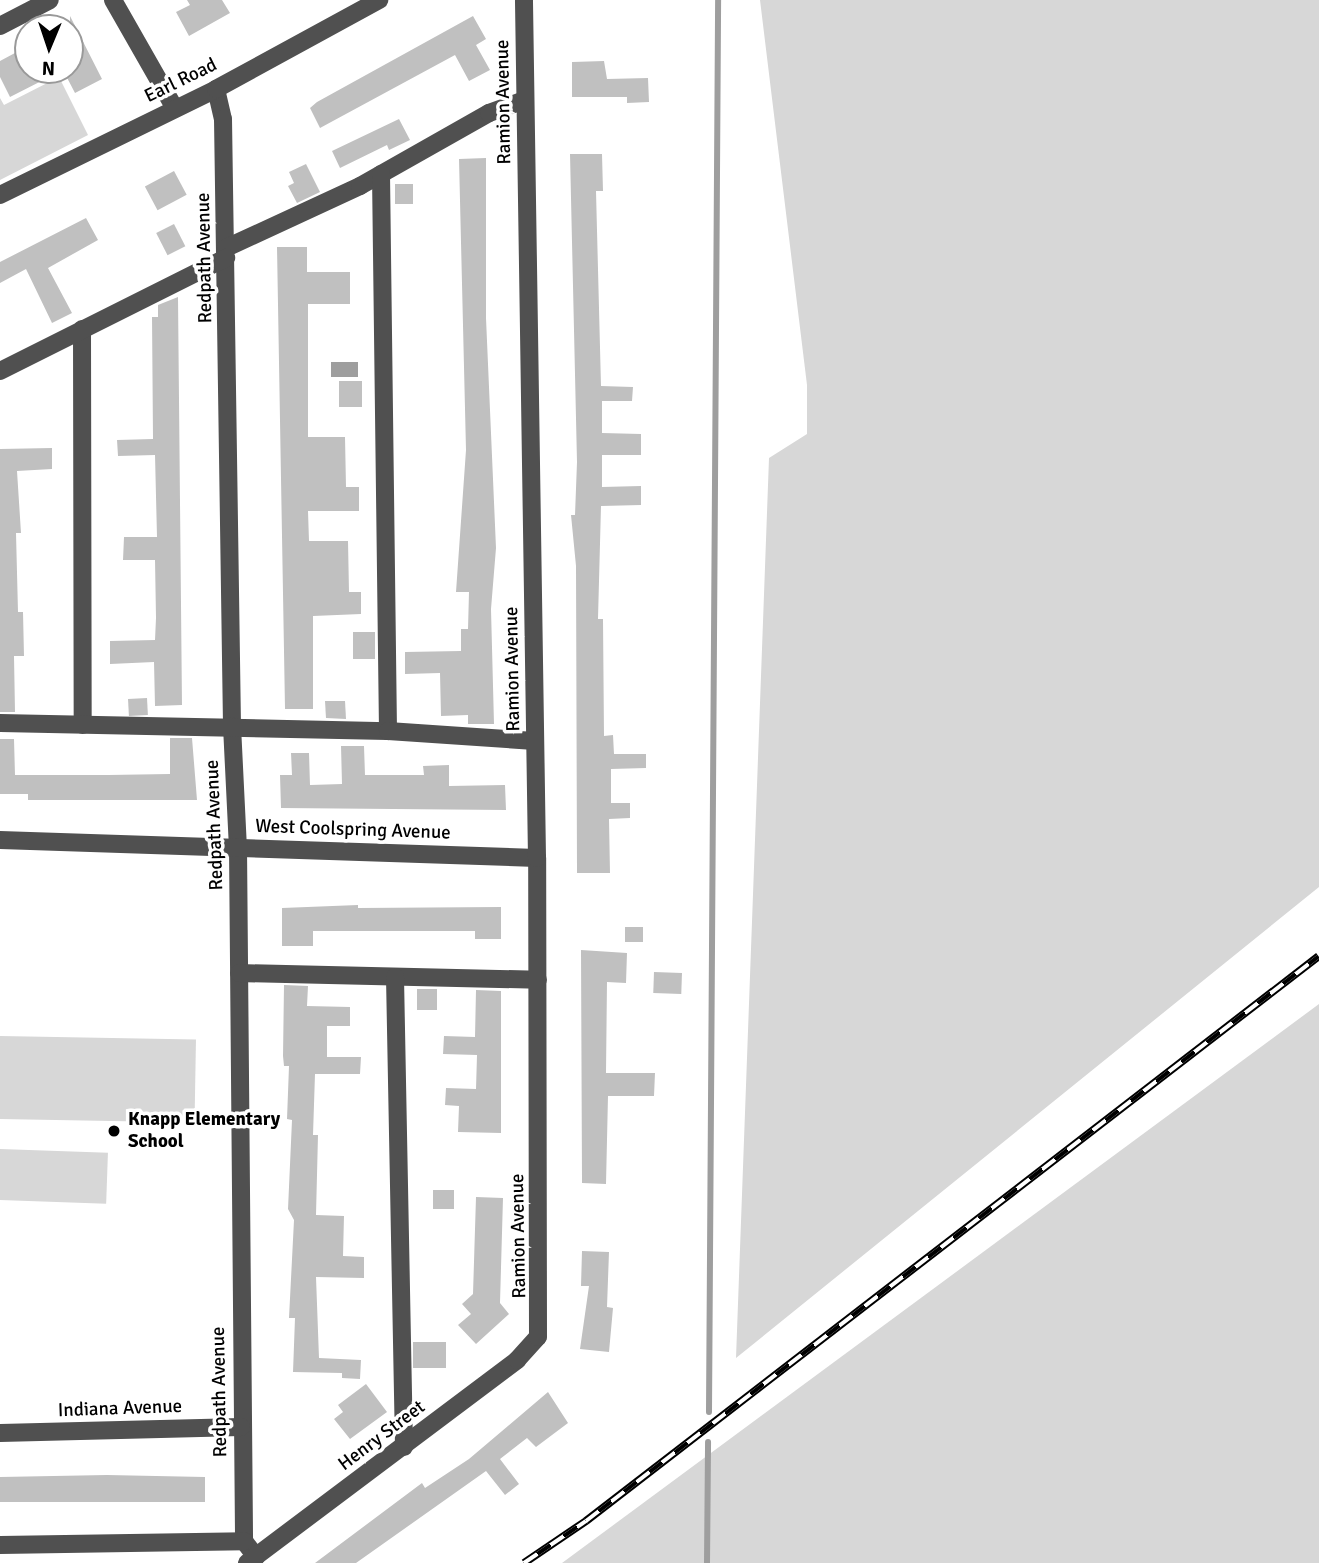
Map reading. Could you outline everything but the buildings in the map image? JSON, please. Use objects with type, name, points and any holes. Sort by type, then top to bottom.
[{"type":"street","points":[[0,26],[50,0]]},
{"type":"street","points":[[113,0],[174,107]]},
{"type":"street","name":"Earl Road","points":[[0,195],[174,107],[216,89],[379,0]]},
{"type":"street","name":"Ramion Avenue","points":[[524,0],[537,858],[538,1337]]},
{"type":"street","name":"Redpath Avenue","points":[[216,89],[223,119],[232,726],[238,847],[243,1541]]},
{"type":"street","points":[[0,371],[381,174],[489,113],[525,100]]},
{"type":"street","points":[[381,174],[388,731]]},
{"type":"street","points":[[82,329],[83,724]]},
{"type":"street","points":[[0,723],[388,731],[535,741]]},
{"type":"street","name":"West Coolspring Avenue","points":[[0,840],[537,858]]},
{"type":"street","points":[[239,973],[538,980]]},
{"type":"street","points":[[395,976],[404,1447]]},
{"type":"street","name":"Henry Street","points":[[251,1560],[517,1360],[538,1337]]},
{"type":"street","name":"Indiana Avenue","points":[[0,1433],[241,1427]]},
{"type":"street","points":[[0,1545],[243,1541],[251,1560]]},
{"type":"shaded area","points":[[760,0],[1319,0],[1319,887],[736,1358],[769,458],[807,434],[807,385]]},
{"type":"shaded area","points":[[45,84],[62,84],[88,135],[0,180],[0,98],[4,105]]},
{"type":"shaded area","points":[[331,362],[358,362],[358,377],[331,377]]},
{"type":"shaded area","points":[[1319,1004],[1319,1563],[562,1563]]},
{"type":"shaded area","points":[[0,1036],[196,1039],[195,1122],[0,1119]]},
{"type":"shaded area","points":[[0,1149],[108,1153],[106,1204],[0,1200]]},
{"type":"waterway","points":[[709,1412],[718,0]]},
{"type":"waterway","points":[[707,1563],[708,1442]]},
{"type":"railway","points":[[524,1563],[586,1521],[1319,956]]},
{"type":"place","name":"Knapp Elementary School","points":[[114,1131]]}]
